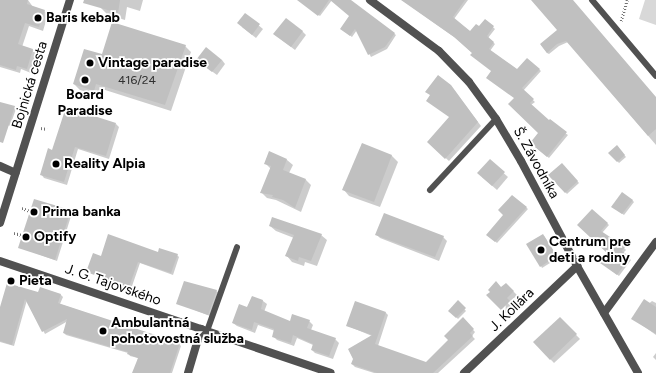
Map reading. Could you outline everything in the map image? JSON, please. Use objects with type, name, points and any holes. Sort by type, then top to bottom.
[{"type":"street","name":"Bojnická cesta","points":[[0,223],[3,206],[16,173],[70,0]]},
{"type":"street","name":"Š. Závodníka","points":[[370,0],[439,51],[469,82],[496,119],[521,161],[577,266],[638,373]]},
{"type":"street","points":[[0,166],[16,173]]},
{"type":"street","points":[[604,313],[656,242]]},
{"type":"street","name":"J. G. Tajovského","points":[[0,261],[331,373]]},
{"type":"street","name":"J. Kollára","points":[[464,373],[577,266]]},
{"type":"street","points":[[188,373],[204,330]]},
{"type":"lane","points":[[592,0],[656,76]]},
{"type":"lane","points":[[430,190],[496,119]]},
{"type":"lane","points":[[204,330],[237,247]]},
{"type":"path","points":[[621,20],[627,0]]},
{"type":"path","points":[[22,208],[30,211]]},
{"type":"path","points":[[14,233],[22,235]]},
{"type":"shaded area","points":[[645,0],[656,0],[656,25],[639,19]]},
{"type":"building","points":[[0,0],[28,0],[27,4],[45,10],[39,27],[25,23],[18,44],[33,49],[27,69],[17,66],[16,70],[0,65]]},
{"type":"building","points":[[84,0],[120,0],[118,13],[83,3]]},
{"type":"building","points":[[297,0],[329,0],[318,16]]},
{"type":"building","points":[[330,0],[351,0],[395,33],[385,47],[368,55],[355,29],[350,36],[340,29],[349,16]]},
{"type":"building","points":[[401,0],[465,0],[453,17],[470,31],[476,24],[479,26],[485,19],[494,26],[487,36],[494,42],[489,49],[517,69],[527,58],[540,69],[522,88],[534,99],[530,103],[549,120],[550,119],[567,132],[547,157],[530,143],[538,133],[508,104],[514,98],[486,78],[491,71],[470,55],[472,53],[454,37]]},
{"type":"building","points":[[531,0],[573,0],[656,97],[656,129],[648,136],[566,41],[557,44],[547,53],[540,44],[557,30]]},
{"type":"building","points":[[245,13],[260,24],[252,35],[237,23]]},
{"type":"building","points":[[286,18],[303,31],[291,47],[273,34]]},
{"type":"building","points":[[112,22],[186,45],[165,105],[96,84],[94,91],[73,84],[84,49],[102,54]]},
{"type":"building","points":[[206,47],[222,60],[212,72],[196,60]]},
{"type":"building","points":[[438,75],[451,85],[478,122],[445,159],[427,142],[449,117],[426,101],[430,95],[425,92]]},
{"type":"building","points":[[0,102],[15,106],[3,143],[0,142]]},
{"type":"building","points":[[66,107],[116,123],[106,156],[75,147],[64,182],[40,175],[48,148],[52,150]]},
{"type":"building","points":[[362,143],[392,155],[374,202],[342,190]]},
{"type":"building","points":[[617,145],[625,155],[617,162],[608,153]]},
{"type":"building","points":[[269,151],[287,159],[283,170],[306,179],[295,208],[283,200],[272,197],[273,195],[260,193],[271,166],[264,164]]},
{"type":"building","points":[[490,159],[505,172],[492,186],[477,173]]},
{"type":"building","points":[[562,163],[578,181],[565,193],[548,175]]},
{"type":"building","points":[[622,192],[633,200],[622,214],[611,207]]},
{"type":"building","points":[[512,195],[527,207],[495,242],[486,235],[503,215],[498,210]]},
{"type":"building","points":[[34,199],[71,210],[55,260],[18,248]]},
{"type":"building","points":[[592,209],[608,223],[601,231],[625,247],[622,251],[630,257],[617,275],[600,263],[607,253],[577,225]]},
{"type":"building","points":[[384,213],[444,236],[435,257],[375,235]]},
{"type":"building","points":[[272,217],[322,234],[311,261],[299,257],[298,261],[285,256],[294,235],[269,226]]},
{"type":"building","points":[[108,234],[158,252],[159,248],[178,254],[171,273],[138,262],[129,287],[86,272],[93,253],[101,256]]},
{"type":"building","name":"Centrum pre deti a rodiny","points":[[543,234],[557,256],[540,267],[526,244]]},
{"type":"building","points":[[184,281],[217,290],[208,315],[176,304]]},
{"type":"building","points":[[496,281],[501,287],[506,283],[514,291],[507,298],[510,301],[501,310],[486,295],[490,292],[488,290]]},
{"type":"building","points":[[7,283],[38,292],[40,287],[61,294],[58,303],[180,343],[170,373],[132,373],[138,358],[127,354],[128,352],[63,333],[67,319],[42,332],[25,299],[12,345],[0,341],[0,307]]},
{"type":"building","points":[[252,296],[263,300],[261,309],[290,321],[292,314],[310,320],[307,328],[336,338],[329,356],[311,350],[313,344],[293,335],[291,343],[272,337],[274,329],[254,322],[252,330],[232,323],[239,304],[247,307]]},
{"type":"building","points":[[644,299],[656,307],[656,334],[631,319]]},
{"type":"building","points":[[458,300],[466,308],[456,318],[448,311]]},
{"type":"building","points":[[355,301],[386,312],[375,344],[426,362],[448,340],[444,336],[463,317],[474,329],[470,333],[473,336],[433,373],[377,373],[351,364],[353,359],[348,349],[372,335],[346,326]]},
{"type":"building","points":[[560,317],[577,334],[550,360],[533,342]]},
{"type":"place","name":"Baris kebab","points":[[38,18]]},
{"type":"place","name":"Vintage paradise","points":[[90,63]]},
{"type":"place","name":"Board Paradise","points":[[85,80]]},
{"type":"place","name":"Reality Alpia","points":[[56,164]]},
{"type":"place","name":"Prima banka","points":[[34,212]]},
{"type":"place","name":"Optify","points":[[26,237]]},
{"type":"place","name":"Centrum pre deti a rodiny","points":[[541,250]]},
{"type":"place","name":"Pieta","points":[[11,281]]},
{"type":"place","name":"Ambulantná pohotovostná služba","points":[[103,331]]}]
